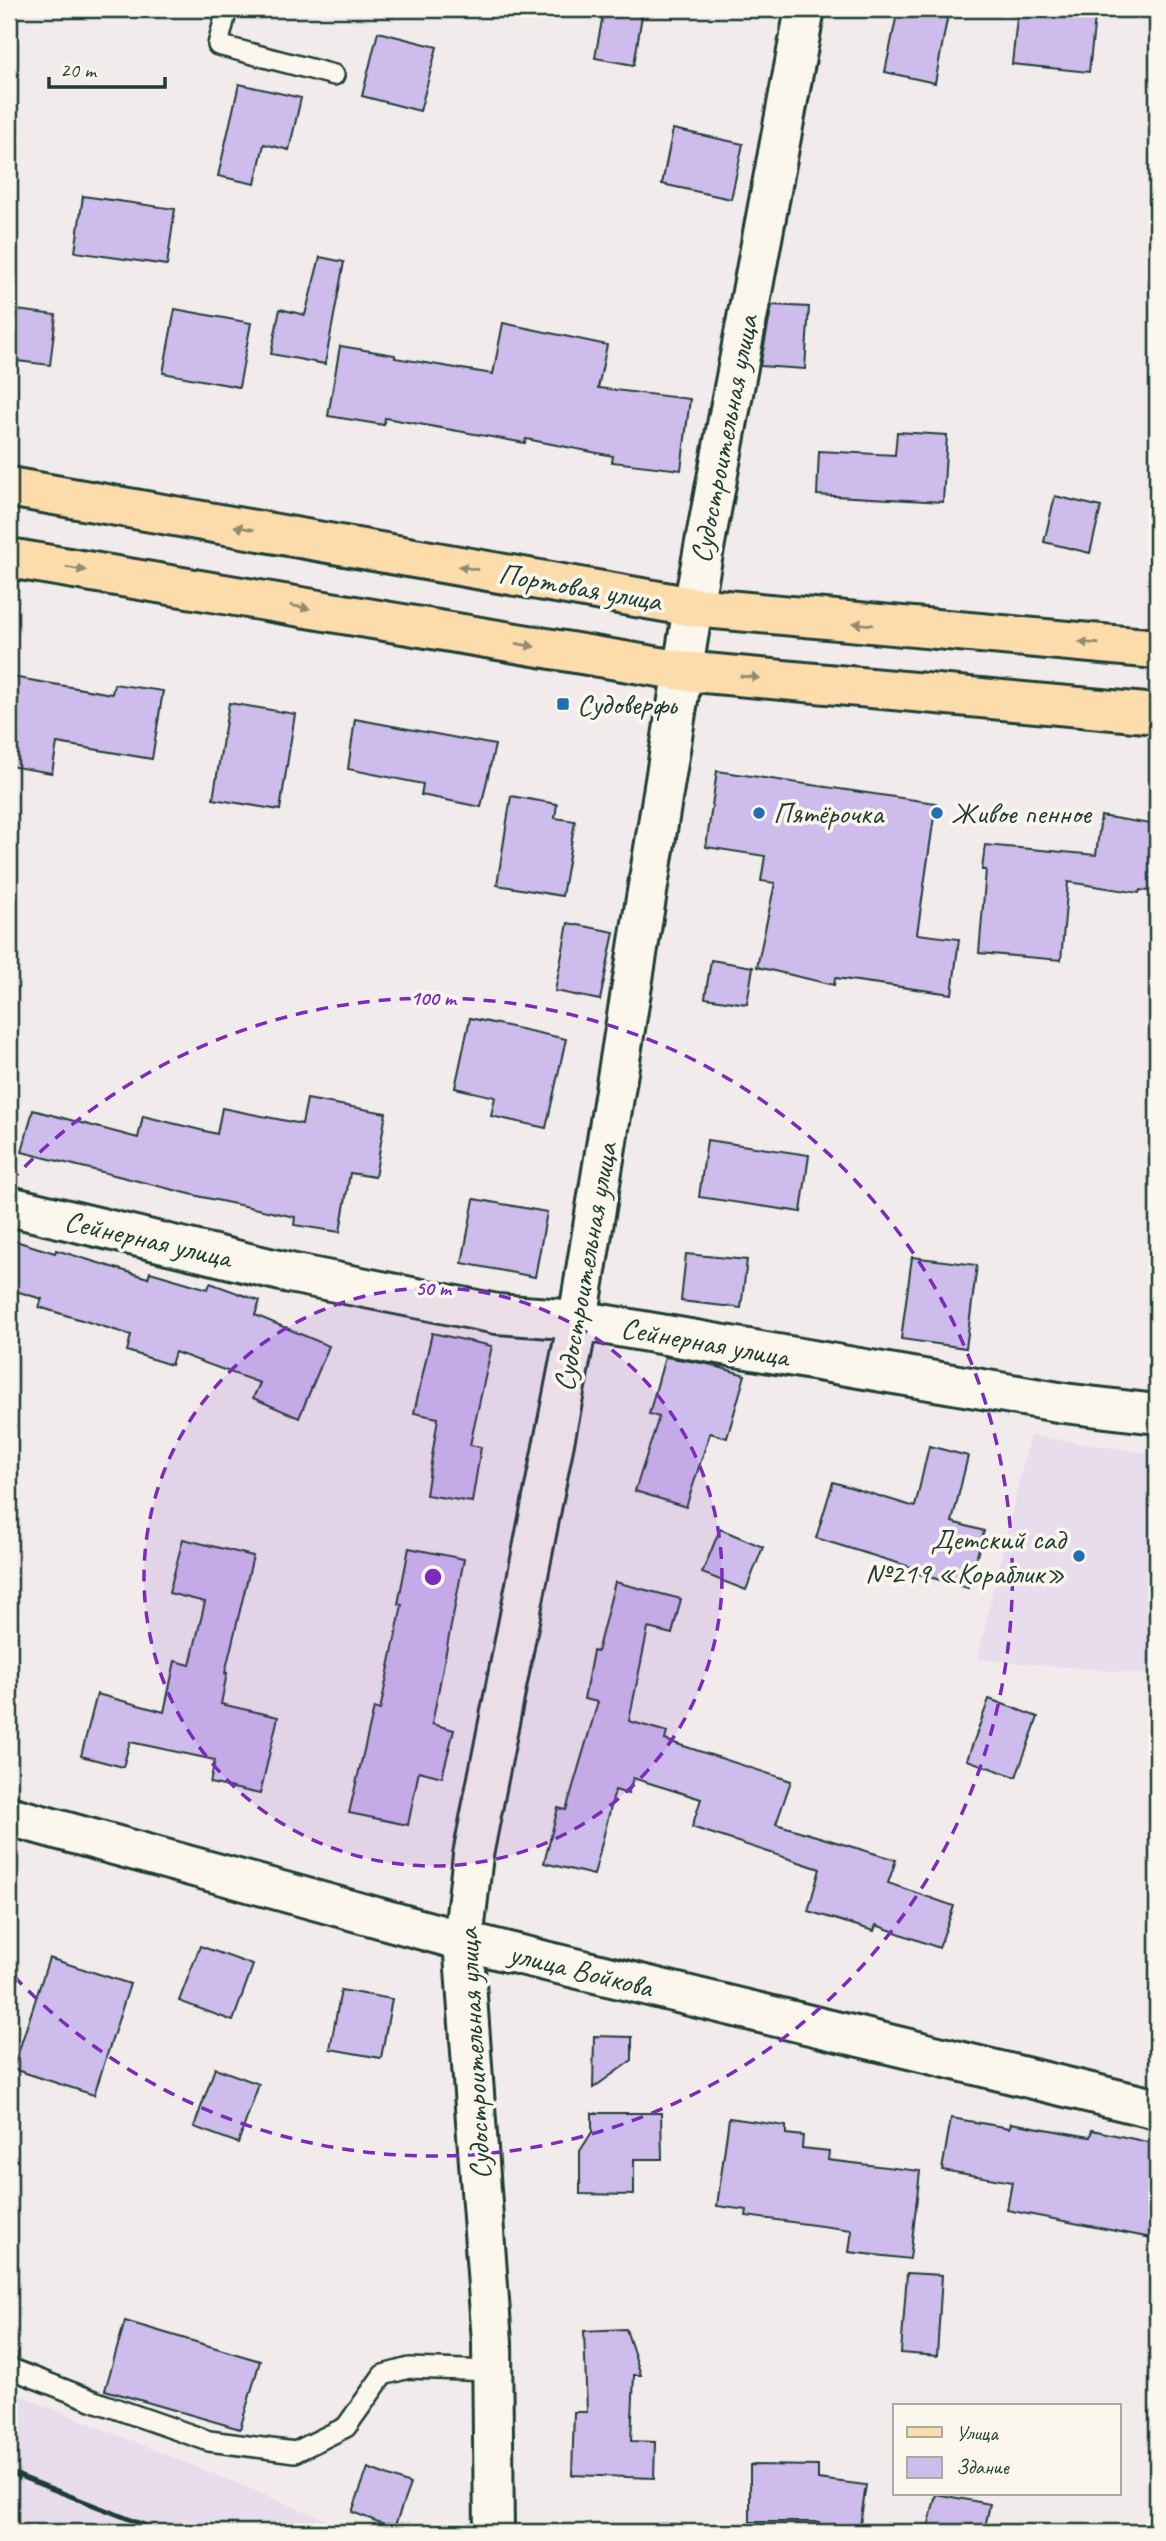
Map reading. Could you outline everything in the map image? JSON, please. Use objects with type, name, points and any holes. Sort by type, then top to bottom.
[{"type":"main road","name":"Портовая улица","points":[[9,487],[693,607],[1157,649]]},
{"type":"main road","points":[[9,558],[683,671],[1157,714]]},
{"type":"street","name":"Судостроительная улица","points":[[498,2531],[492,2371],[463,1941],[473,1855],[578,1320],[693,607],[805,9]]},
{"type":"street","name":"Сейнерная улица","points":[[9,1206],[289,1273],[497,1314],[578,1320],[1064,1404],[1157,1414]]},
{"type":"street","name":"улица Войкова","points":[[9,1816],[463,1941],[1157,2109]]},
{"type":"lane","points":[[227,9],[218,45],[334,75]]},
{"type":"lane","points":[[9,2368],[209,2441],[295,2452],[346,2427],[383,2375],[409,2368],[492,2371]]},
{"type":"shaded area","name":"Детский сад №219 «Кораблик»","points":[[1030,1436],[1157,1454],[1157,1675],[977,1659]]},
{"type":"shaded area","points":[[9,2391],[337,2524],[364,2532],[9,2532]]},
{"type":"building","points":[[604,9],[643,9],[634,65],[595,58]]},
{"type":"building","points":[[898,9],[949,9],[935,83],[885,72]]},
{"type":"building","points":[[1018,9],[1095,17],[1089,72],[1012,64]]},
{"type":"building","points":[[378,32],[437,47],[420,111],[362,96]]},
{"type":"building","points":[[239,84],[301,98],[289,150],[264,144],[255,184],[218,176]]},
{"type":"building","points":[[673,129],[743,144],[731,199],[662,184]]},
{"type":"building","points":[[83,196],[175,209],[167,265],[75,252]]},
{"type":"building","points":[[320,257],[344,262],[325,364],[271,354],[280,309],[305,315]]},
{"type":"building","points":[[772,305],[809,307],[805,369],[760,366]]},
{"type":"building","points":[[9,309],[56,315],[50,365],[9,360]]},
{"type":"building","points":[[175,309],[251,323],[239,387],[163,373]]},
{"type":"building","points":[[503,323],[607,345],[598,388],[690,399],[681,470],[612,462],[613,456],[526,439],[525,443],[385,418],[384,425],[328,416],[340,346],[493,374]]},
{"type":"building","points":[[897,432],[947,435],[943,502],[817,495],[819,451],[895,455]]},
{"type":"building","points":[[1055,496],[1101,507],[1090,553],[1044,542]]},
{"type":"building","points":[[12,677],[112,694],[114,684],[163,691],[152,759],[57,743],[52,773],[9,766],[9,698]]},
{"type":"building","points":[[229,703],[295,714],[280,810],[213,799]]},
{"type":"building","points":[[355,719],[495,745],[481,807],[421,795],[423,784],[348,769]]},
{"type":"building","points":[[717,771],[936,803],[917,934],[959,939],[952,994],[835,978],[834,985],[757,967],[775,883],[761,881],[765,856],[706,847]]},
{"type":"building","points":[[511,796],[557,804],[555,818],[575,821],[562,896],[497,885]]},
{"type":"building","points":[[1101,816],[1157,825],[1157,892],[1140,890],[1139,893],[1068,882],[1061,960],[979,953],[986,870],[982,870],[985,845],[1096,855]]},
{"type":"building","points":[[568,923],[614,932],[600,1000],[555,991]]},
{"type":"building","points":[[711,960],[753,967],[747,1004],[705,998]]},
{"type":"building","points":[[470,1018],[566,1039],[546,1128],[491,1116],[495,1097],[455,1088]]},
{"type":"building","points":[[307,1099],[386,1113],[375,1177],[350,1173],[340,1232],[294,1225],[295,1217],[22,1152],[33,1110],[138,1138],[143,1116],[217,1134],[222,1108],[302,1124]]},
{"type":"building","points":[[707,1140],[809,1155],[801,1212],[699,1197]]},
{"type":"building","points":[[474,1199],[547,1212],[535,1277],[462,1263]]},
{"type":"building","points":[[9,1239],[55,1253],[56,1250],[148,1278],[150,1272],[208,1289],[210,1283],[260,1301],[255,1315],[329,1346],[299,1418],[253,1398],[260,1383],[175,1352],[171,1365],[127,1351],[131,1335],[39,1307],[42,1299],[9,1289]]},
{"type":"building","points":[[686,1254],[747,1260],[741,1308],[681,1301]]},
{"type":"building","points":[[912,1257],[977,1265],[966,1348],[901,1339]]},
{"type":"building","points":[[432,1333],[492,1346],[470,1445],[481,1447],[472,1502],[426,1495],[438,1418],[414,1413]]},
{"type":"building","points":[[665,1357],[708,1364],[745,1375],[727,1438],[710,1433],[686,1507],[635,1491],[659,1417],[649,1414]]},
{"type":"building","points":[[929,1446],[968,1456],[952,1522],[984,1531],[968,1588],[912,1572],[914,1568],[816,1538],[833,1482],[915,1507]]},
{"type":"building","points":[[720,1529],[763,1547],[746,1590],[702,1573]]},
{"type":"building","points":[[183,1539],[253,1556],[225,1673],[221,1704],[278,1717],[260,1794],[210,1783],[215,1760],[130,1742],[123,1767],[81,1756],[97,1694],[164,1712],[175,1661],[190,1665],[205,1602],[169,1593]]},
{"type":"building","points":[[409,1548],[464,1559],[432,1724],[454,1730],[442,1777],[419,1771],[408,1825],[349,1813],[374,1708],[380,1710],[402,1605],[398,1604]]},
{"type":"building","points":[[615,1582],[681,1599],[672,1634],[648,1628],[629,1721],[667,1732],[665,1740],[791,1781],[776,1824],[896,1860],[888,1883],[954,1906],[939,1948],[876,1925],[874,1931],[808,1911],[820,1869],[692,1827],[701,1799],[633,1778],[628,1794],[615,1790],[594,1875],[544,1863],[558,1808],[566,1810],[598,1702],[584,1699],[593,1651],[597,1652]]},
{"type":"building","points":[[989,1699],[1038,1717],[1016,1777],[967,1760]]},
{"type":"building","points":[[200,1946],[253,1965],[233,2021],[179,2001]]},
{"type":"building","points":[[49,1958],[130,1984],[94,2095],[13,2069]]},
{"type":"building","points":[[341,1990],[392,1999],[381,2058],[330,2049]]},
{"type":"building","points":[[594,2036],[632,2037],[632,2060],[593,2088]]},
{"type":"building","points":[[215,2068],[259,2084],[238,2143],[194,2127]]},
{"type":"building","points":[[592,2113],[661,2113],[662,2159],[634,2159],[634,2195],[580,2194],[580,2151],[592,2132]]},
{"type":"building","points":[[729,2118],[786,2126],[786,2134],[803,2136],[802,2148],[829,2151],[828,2160],[920,2171],[910,2259],[849,2252],[852,2230],[746,2216],[747,2210],[717,2206]]},
{"type":"building","points":[[951,2118],[1010,2128],[1011,2123],[1090,2137],[1092,2130],[1157,2144],[1157,2239],[1007,2210],[1012,2182],[942,2170]]},
{"type":"building","points":[[907,2273],[942,2275],[937,2356],[901,2353]]},
{"type":"building","points":[[125,2321],[260,2361],[240,2429],[105,2390]]},
{"type":"building","points":[[626,2329],[641,2375],[634,2375],[631,2441],[655,2442],[654,2478],[572,2475],[574,2412],[587,2412],[584,2331]]},
{"type":"building","points":[[750,2465],[818,2466],[818,2479],[866,2485],[859,2532],[818,2529],[819,2522],[750,2522]]},
{"type":"building","points":[[368,2468],[410,2484],[394,2528],[352,2512]]},
{"type":"building","points":[[936,2496],[990,2504],[984,2532],[927,2532]]},
{"type":"railway","points":[[9,2472],[162,2532]]},
{"type":"place","name":"Судоверфь","points":[[563,704]]},
{"type":"place","name":"Пятёрочка","points":[[759,813]]},
{"type":"place","name":"Живое пенное","points":[[937,813]]},
{"type":"place","name":"Детский сад №219 «Кораблик»","points":[[1079,1556]]}]
